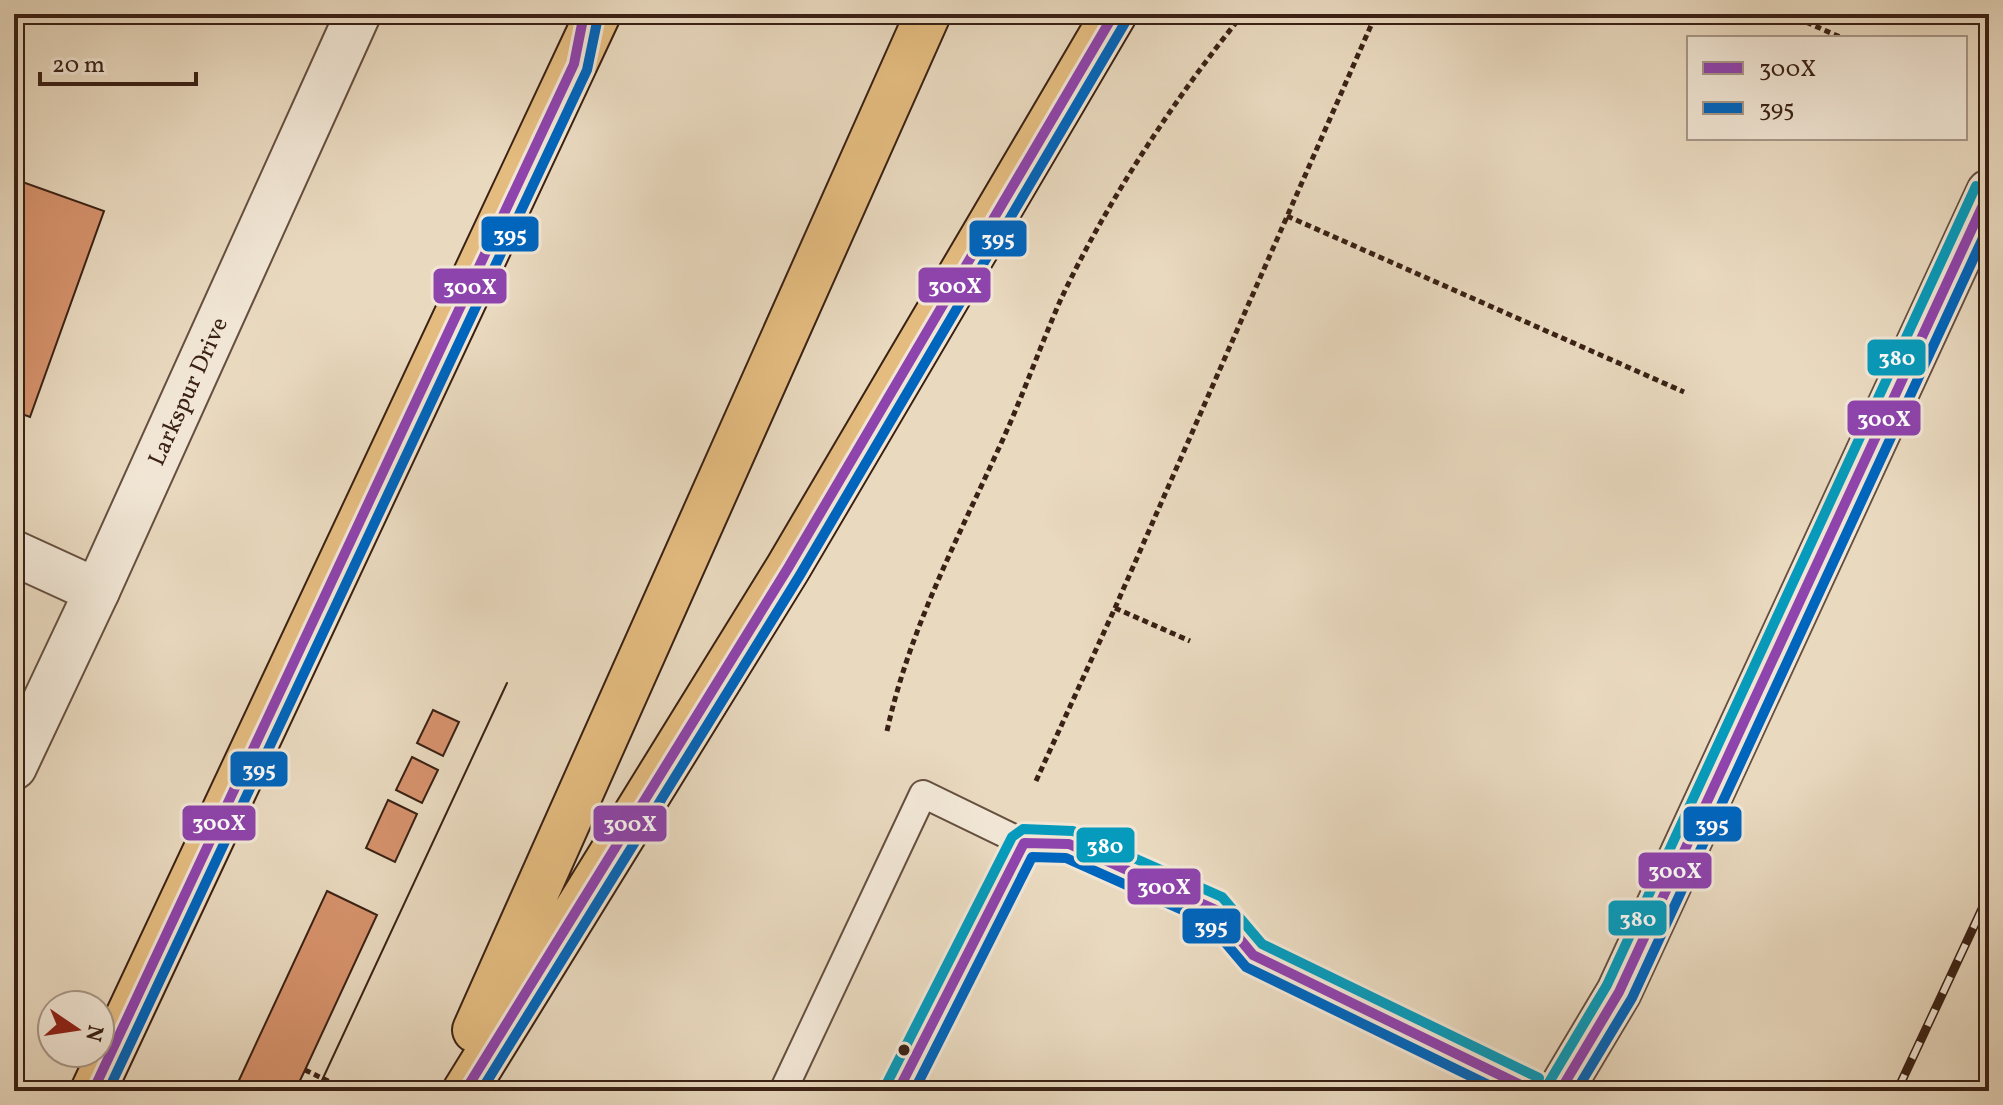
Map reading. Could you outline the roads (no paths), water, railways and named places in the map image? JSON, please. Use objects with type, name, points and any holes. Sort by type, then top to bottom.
[{"type":"highway","points":[[574,64],[584,14]]},
{"type":"highway","points":[[93,1091],[598,14]]},
{"type":"highway","points":[[448,1091],[928,14]]},
{"type":"highway","points":[[465,1091],[788,568],[1114,14]]},
{"type":"street","name":"Larkspur Drive","points":[[14,767],[358,14]]},
{"type":"street","points":[[1560,1091],[1619,992],[1989,192]]},
{"type":"street","points":[[14,553],[97,591]]},
{"type":"lane","points":[[783,1091],[923,794],[1024,843],[1069,844],[1216,910],[1253,955],[1533,1091]]},
{"type":"lane","points":[[898,1091],[1024,843]]},
{"type":"tram line","points":[[317,1091],[507,683]]},
{"type":"railway","points":[[1897,1091],[1989,894]]}]
